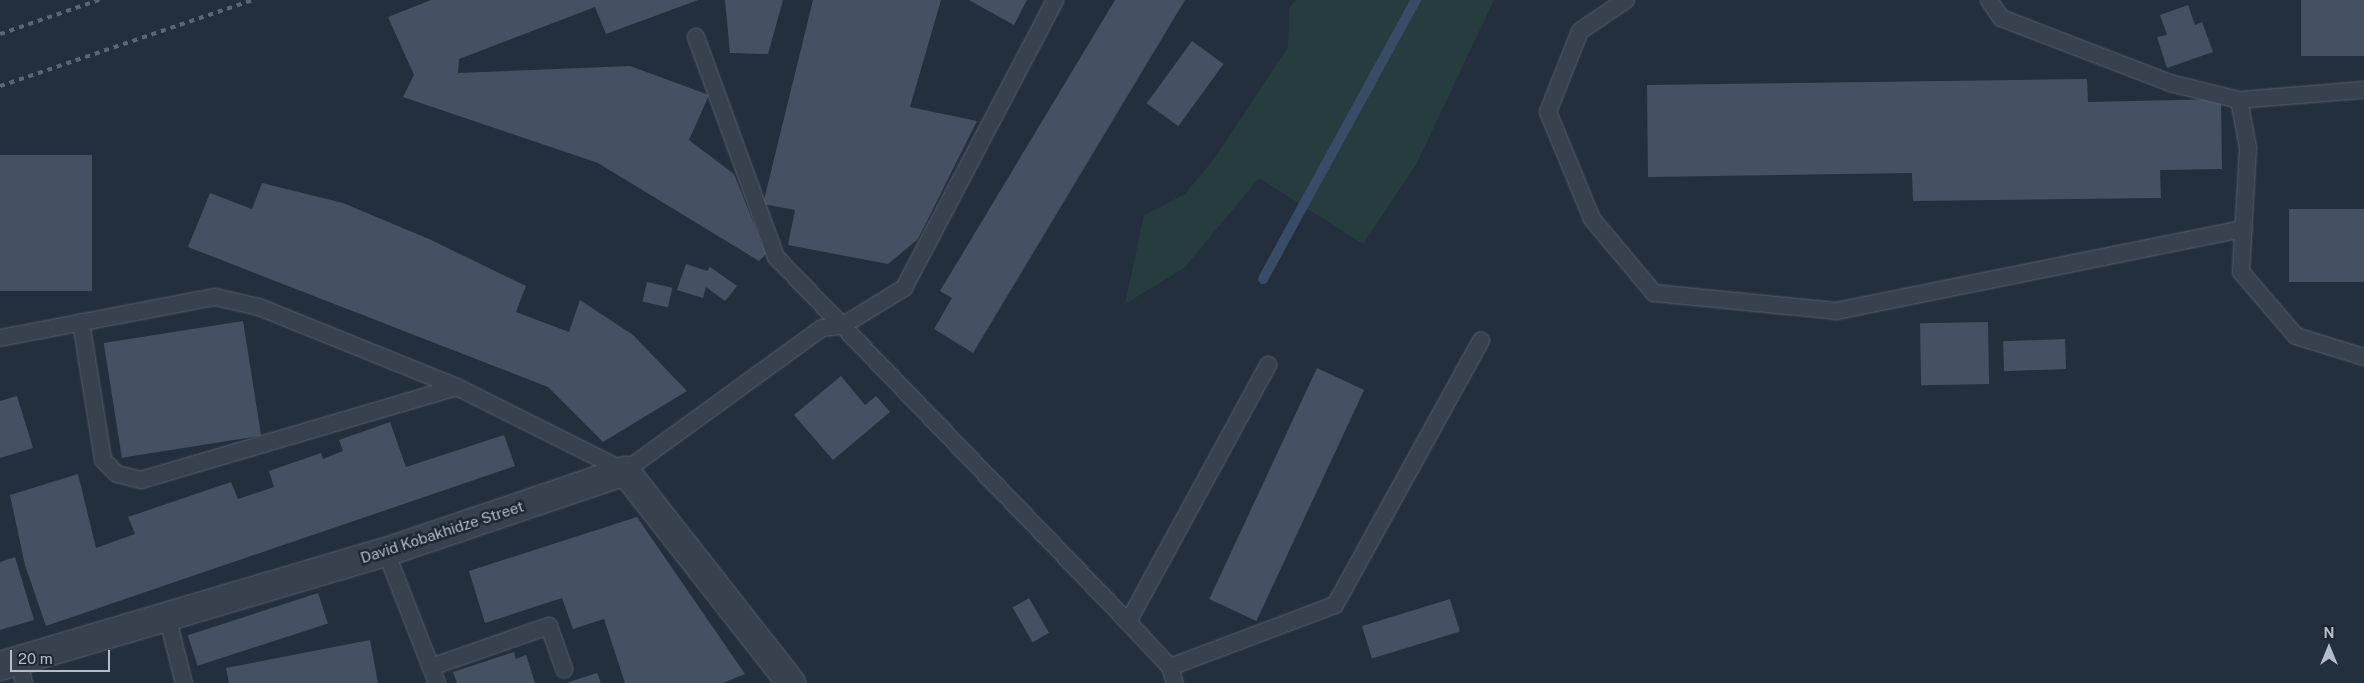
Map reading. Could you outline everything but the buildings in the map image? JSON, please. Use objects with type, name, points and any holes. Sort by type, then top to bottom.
[{"type":"street","name":"David Kobakhidze Street","points":[[15,670],[167,616],[386,552],[625,471]]},
{"type":"street","points":[[625,471],[790,683]]},
{"type":"lane","points":[[0,338],[215,297],[259,307],[458,387],[625,471],[822,328],[842,326],[904,288],[1055,0]]},
{"type":"lane","points":[[1626,0],[1580,31],[1548,112],[1592,219],[1654,293],[1836,311],[2244,229]]},
{"type":"lane","points":[[1989,0],[2001,18],[2170,83],[2239,100],[2364,90]]},
{"type":"lane","points":[[696,37],[776,257],[1128,622],[1172,675],[1335,605],[1481,341]]},
{"type":"lane","points":[[2239,100],[2248,147],[2241,272],[2296,336],[2364,357]]},
{"type":"lane","points":[[81,322],[103,460],[117,474],[141,480],[458,387]]},
{"type":"lane","points":[[1128,622],[1268,365]]},
{"type":"lane","points":[[386,552],[437,683]]},
{"type":"lane","points":[[167,616],[184,683]]},
{"type":"lane","points":[[431,667],[550,626],[564,669]]},
{"type":"green space","points":[[1296,0],[1494,0],[1416,165],[1363,244],[1259,178],[1184,268],[1125,304],[1144,215],[1185,194],[1214,159],[1288,47],[1289,8]]},
{"type":"waterway","points":[[1263,279],[1416,0]]},
{"type":"railway","points":[[0,34],[99,0]]},
{"type":"railway","points":[[0,86],[252,0]]}]
